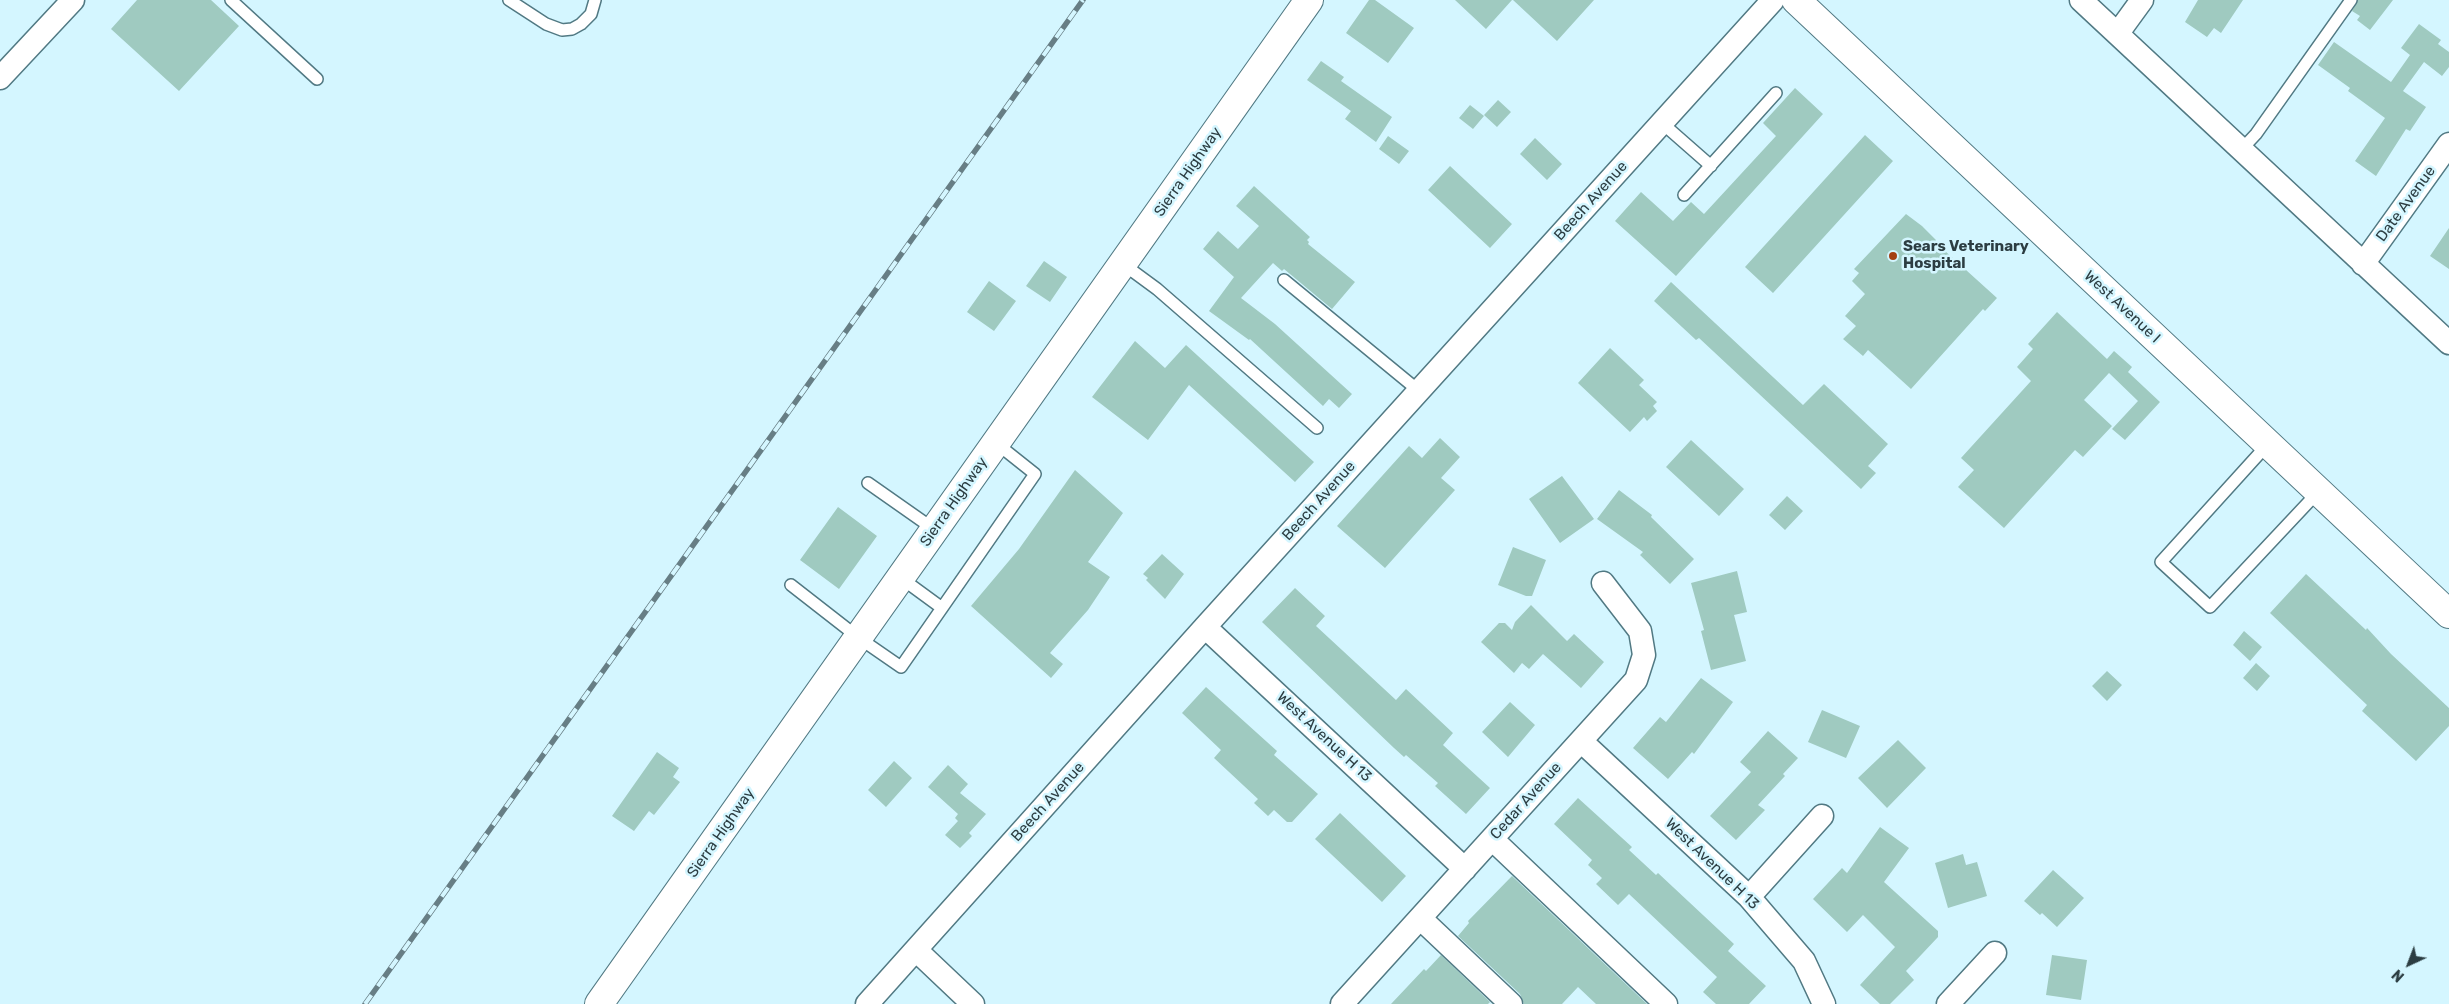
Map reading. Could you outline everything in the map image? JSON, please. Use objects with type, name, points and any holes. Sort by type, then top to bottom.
[{"type":"main road","name":"Sierra Highway","points":[[599,1004],[1309,0]]},
{"type":"main road","name":"West Avenue I","points":[[1796,0],[2449,614]]},
{"type":"street","points":[[0,78],[73,0]]},
{"type":"street","name":"Beech Avenue","points":[[867,1004],[1205,627],[1773,0]]},
{"type":"street","points":[[2081,0],[2449,343]]},
{"type":"street","points":[[2118,34],[2142,0]]},
{"type":"street","name":"Date Avenue","points":[[2363,264],[2449,144]]},
{"type":"street","name":"Cedar Avenue","points":[[1347,1002],[1420,918],[1636,680],[1644,655],[1640,631],[1603,583]]},
{"type":"street","name":"West Avenue H 13","points":[[1205,627],[1465,868]]},
{"type":"street","name":"West Avenue H 13","points":[[1580,741],[1749,897],[1804,961],[1824,1004]]},
{"type":"street","points":[[1749,897],[1822,816]]},
{"type":"street","points":[[1492,839],[1666,1004]]},
{"type":"street","points":[[1420,918],[1511,1004]]},
{"type":"street","points":[[916,950],[973,1004]]},
{"type":"street","points":[[1948,1004],[1995,953]]},
{"type":"lane","points":[[231,0],[317,79]]},
{"type":"lane","points":[[509,0],[546,24],[562,30],[572,29],[581,24],[591,14],[595,0]]},
{"type":"lane","points":[[2241,150],[2256,134],[2351,0]]},
{"type":"lane","points":[[1684,196],[1776,93]]},
{"type":"lane","points":[[1662,123],[1711,166]]},
{"type":"lane","points":[[1123,264],[1157,289],[1317,428]]},
{"type":"lane","points":[[1284,280],[1420,391]]},
{"type":"lane","points":[[791,586],[859,638],[901,667],[1035,474],[996,442]]},
{"type":"lane","points":[[2268,444],[2161,562],[2189,588],[2210,607],[2319,491]]},
{"type":"lane","points":[[868,483],[935,530]]},
{"type":"lane","points":[[901,578],[942,608]]},
{"type":"building","points":[[137,0],[211,0],[239,26],[179,91],[111,29]]},
{"type":"building","points":[[1369,0],[1375,0],[1414,28],[1388,63],[1346,33]]},
{"type":"building","points":[[1455,0],[1512,0],[1486,29]]},
{"type":"building","points":[[1513,0],[1594,0],[1557,41]]},
{"type":"building","points":[[2198,0],[2243,0],[2221,33],[2214,28],[2207,37],[2185,22]]},
{"type":"building","points":[[2358,0],[2393,0],[2370,30],[2357,20],[2360,16],[2352,11]]},
{"type":"building","points":[[2419,24],[2441,40],[2438,44],[2449,52],[2449,67],[2442,76],[2424,62],[2403,91],[2426,107],[2410,131],[2406,129],[2376,176],[2355,161],[2385,118],[2348,91],[2350,88],[2318,65],[2334,42],[2391,82],[2410,55],[2401,48]]},
{"type":"building","points":[[1321,61],[1344,77],[1341,81],[1392,117],[1376,142],[1345,119],[1351,111],[1307,80]]},
{"type":"building","points":[[1795,88],[1823,114],[1676,276],[1615,221],[1641,192],[1673,221],[1691,202],[1704,214],[1776,136],[1763,123]]},
{"type":"building","points":[[1498,100],[1511,112],[1497,127],[1484,115]]},
{"type":"building","points":[[1470,105],[1484,116],[1473,129],[1459,118]]},
{"type":"building","points":[[1865,135],[1893,161],[1773,293],[1745,267]]},
{"type":"building","points":[[1388,136],[1409,151],[1399,164],[1379,149]]},
{"type":"building","points":[[1535,138],[1562,164],[1547,180],[1520,154]]},
{"type":"building","points":[[1450,166],[1512,224],[1490,248],[1428,190]]},
{"type":"building","points":[[1254,186],[1310,237],[1307,240],[1308,244],[1355,282],[1332,309],[1284,269],[1282,271],[1273,263],[1241,298],[1275,324],[1352,394],[1339,408],[1329,399],[1323,406],[1250,339],[1209,311],[1234,277],[1203,249],[1218,231],[1238,249],[1259,226],[1236,206]]},
{"type":"building","points":[[1906,214],[1922,226],[1936,240],[1935,242],[1997,298],[1985,311],[1983,309],[1911,389],[1868,350],[1863,356],[1843,339],[1856,326],[1845,316],[1865,294],[1852,281],[1859,273],[1854,269]]},
{"type":"building","points":[[2449,228],[2449,269],[2430,256]]},
{"type":"building","points":[[1044,261],[1067,277],[1050,302],[1026,286]]},
{"type":"building","points":[[989,281],[1016,301],[994,331],[967,312]]},
{"type":"building","points":[[1671,282],[1803,405],[1824,384],[1888,444],[1868,466],[1876,473],[1861,489],[1699,338],[1696,340],[1654,301]]},
{"type":"building","points":[[2057,312],[2107,359],[2114,351],[2132,367],[2128,372],[2160,402],[2125,440],[2112,429],[2138,401],[2109,373],[2084,400],[2112,426],[2083,457],[2075,450],[2004,528],[1958,487],[1974,470],[1961,458],[2031,381],[2017,367],[2033,349],[2028,344]]},
{"type":"building","points":[[1135,341],[1165,368],[1186,345],[1314,462],[1295,482],[1189,385],[1148,440],[1092,397]]},
{"type":"building","points":[[1610,348],[1644,380],[1639,385],[1657,402],[1653,406],[1657,411],[1647,421],[1644,417],[1630,432],[1578,383]]},
{"type":"building","points":[[1440,438],[1460,457],[1441,478],[1455,490],[1385,568],[1337,526],[1409,446],[1422,458]]},
{"type":"building","points":[[1691,440],[1744,489],[1719,516],[1666,467]]},
{"type":"building","points":[[1075,470],[1123,513],[1088,562],[1110,577],[1088,610],[1050,653],[1063,664],[1051,678],[971,606],[1019,549]]},
{"type":"building","points":[[1562,476],[1594,519],[1560,543],[1529,499]]},
{"type":"building","points":[[1619,490],[1652,515],[1651,517],[1694,559],[1670,584],[1640,555],[1643,552],[1597,519]]},
{"type":"building","points":[[1787,496],[1803,511],[1785,530],[1769,515]]},
{"type":"building","points":[[838,507],[877,536],[839,589],[800,560]]},
{"type":"building","points":[[1513,547],[1546,560],[1532,596],[1526,596],[1498,585]]},
{"type":"building","points":[[1162,554],[1184,574],[1165,599],[1146,580],[1148,578],[1143,574]]},
{"type":"building","points":[[1737,571],[1747,612],[1734,615],[1746,661],[1711,670],[1701,631],[1704,630],[1691,583]]},
{"type":"building","points":[[2306,574],[2366,630],[2367,628],[2391,654],[2449,708],[2449,726],[2416,761],[2362,711],[2367,705],[2270,613]]},
{"type":"building","points":[[1295,588],[1325,616],[1316,626],[1396,700],[1406,689],[1453,733],[1443,745],[1490,788],[1466,814],[1435,786],[1438,783],[1406,755],[1404,757],[1394,748],[1262,622]]},
{"type":"building","points":[[1531,605],[1567,641],[1574,634],[1604,662],[1581,688],[1543,654],[1529,669],[1522,663],[1514,673],[1481,642],[1499,623],[1505,623],[1512,630],[1515,622]]},
{"type":"building","points":[[2244,631],[2262,647],[2250,661],[2233,645]]},
{"type":"building","points":[[2256,663],[2270,676],[2257,691],[2243,678]]},
{"type":"building","points":[[2107,671],[2122,685],[2107,701],[2092,686]]},
{"type":"building","points":[[1701,678],[1733,702],[1694,754],[1692,752],[1668,779],[1633,748],[1660,717],[1666,722]]},
{"type":"building","points":[[1206,687],[1277,751],[1274,755],[1318,794],[1292,822],[1287,822],[1274,810],[1268,816],[1254,803],[1258,799],[1214,758],[1221,750],[1182,713]]},
{"type":"building","points":[[1510,702],[1535,725],[1508,757],[1482,732]]},
{"type":"building","points":[[1822,710],[1860,726],[1846,758],[1808,742]]},
{"type":"building","points":[[1768,731],[1798,758],[1783,774],[1785,776],[1758,805],[1765,810],[1736,840],[1710,816],[1751,772],[1740,762]]},
{"type":"building","points":[[1898,740],[1926,768],[1887,808],[1858,778]]},
{"type":"building","points":[[657,752],[679,768],[673,777],[680,782],[654,815],[649,811],[634,831],[612,816]]},
{"type":"building","points":[[894,761],[912,778],[886,807],[868,790]]},
{"type":"building","points":[[948,765],[968,784],[960,793],[986,814],[969,833],[972,836],[960,848],[945,835],[958,821],[955,818],[958,814],[928,787]]},
{"type":"building","points":[[1578,798],[1632,847],[1629,850],[1656,875],[1658,873],[1734,944],[1728,951],[1766,986],[1749,1004],[1716,1004],[1703,992],[1717,977],[1629,894],[1618,905],[1596,884],[1602,878],[1588,865],[1592,860],[1554,824]]},
{"type":"building","points":[[1340,813],[1406,876],[1382,902],[1315,839]]},
{"type":"building","points":[[1880,827],[1909,848],[1884,882],[1938,931],[1938,937],[1906,971],[1914,980],[1890,1004],[1880,1004],[1860,985],[1895,947],[1863,915],[1847,932],[1813,899],[1842,868],[1847,873]]},
{"type":"building","points":[[1963,854],[1966,865],[1977,862],[1987,896],[1948,908],[1935,863]]},
{"type":"building","points":[[2053,870],[2084,898],[2057,927],[2042,913],[2040,915],[2024,901]]},
{"type":"building","points":[[1512,876],[1647,1004],[1596,1004],[1578,987],[1562,1004],[1524,1004],[1520,994],[1458,936],[1469,923],[1468,921]]},
{"type":"building","points":[[1441,955],[1490,1002],[1488,1004],[1391,1004],[1424,969],[1426,971]]},
{"type":"building","points":[[2052,955],[2087,960],[2081,1000],[2046,995]]},
{"type":"railway","points":[[365,1004],[1083,0]]},
{"type":"place","name":"Sears Veterinary Hospital","points":[[1893,256]]}]
